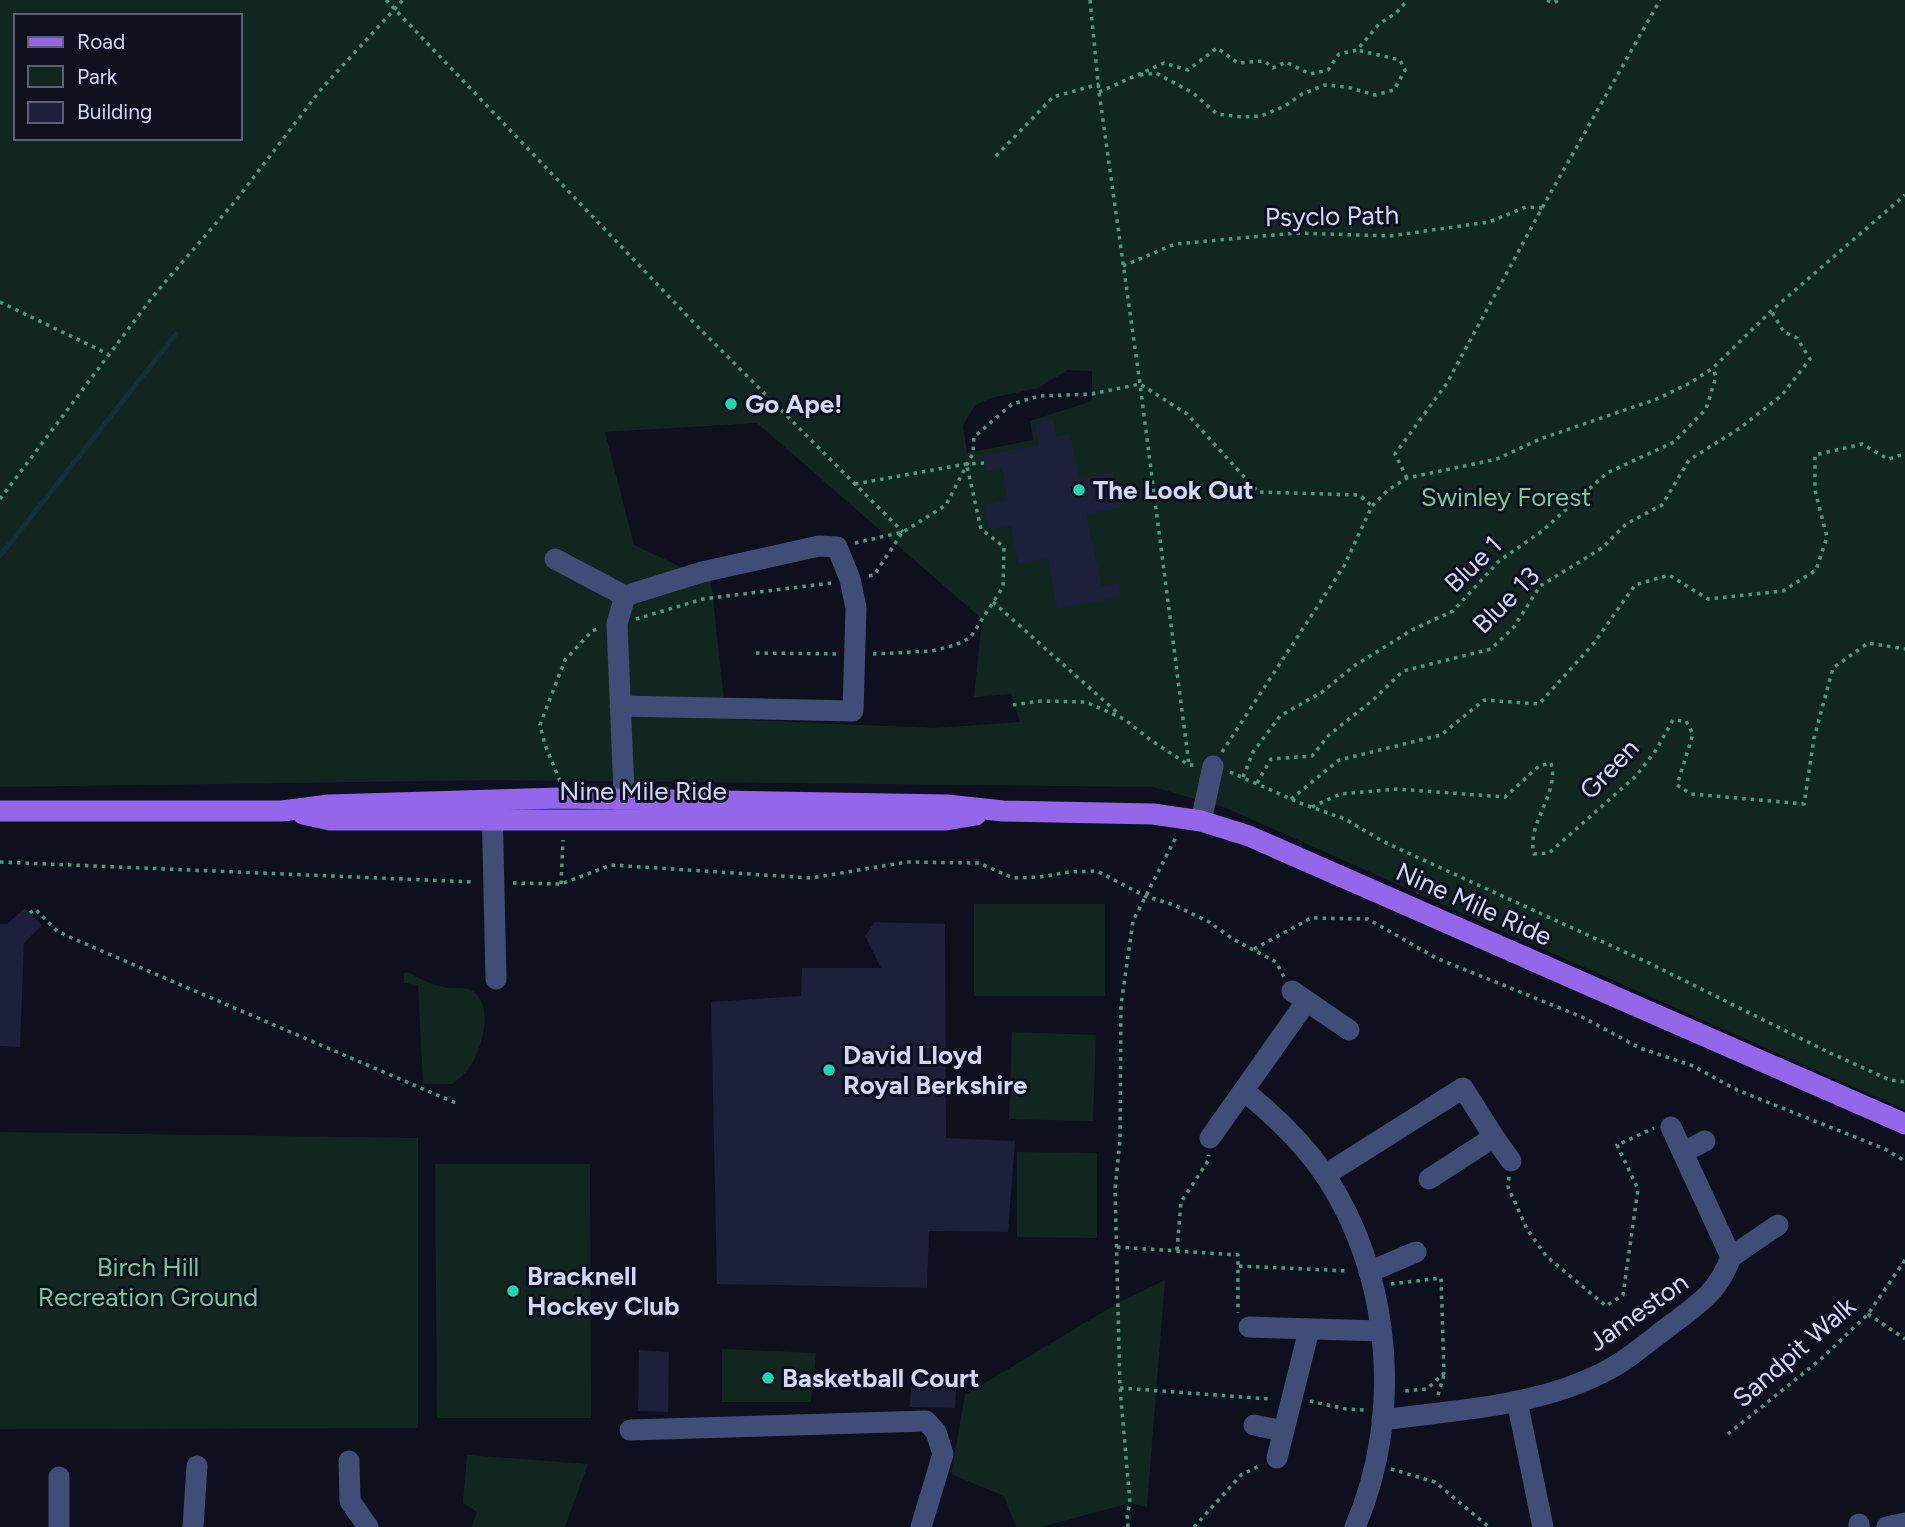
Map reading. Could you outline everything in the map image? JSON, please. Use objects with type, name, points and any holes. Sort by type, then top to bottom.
[{"type":"main road","name":"Nine Mile Ride","points":[[0,811],[282,811],[330,820],[492,809],[624,809],[946,820],[1003,811],[1153,814],[1193,819],[1249,836],[1905,1124]]},
{"type":"street","points":[[555,559],[625,596],[702,572],[819,546],[837,547],[850,579],[856,608],[853,710],[620,706]]},
{"type":"street","points":[[624,809],[617,624],[625,596]]},
{"type":"street","points":[[1193,819],[1213,766]]},
{"type":"street","points":[[492,809],[496,979]]},
{"type":"street","points":[[1210,1139],[1244,1091],[1299,996],[1349,1030]]},
{"type":"street","points":[[1325,1175],[1463,1088],[1511,1161]]},
{"type":"street","points":[[1244,1091],[1268,1110],[1325,1175],[1350,1220],[1370,1279],[1381,1331],[1385,1373],[1383,1408],[1375,1465],[1355,1527]]},
{"type":"street","points":[[1671,1127],[1731,1257]]},
{"type":"street","points":[[1429,1180],[1493,1137]]},
{"type":"street","points":[[1684,1152],[1704,1141]]},
{"type":"street","name":"Jameston","points":[[1383,1408],[1517,1401],[1601,1374],[1634,1353],[1711,1294],[1724,1276],[1731,1257],[1779,1225]]},
{"type":"street","points":[[1370,1279],[1416,1252]]},
{"type":"street","points":[[1249,1326],[1381,1331]]},
{"type":"street","points":[[1277,1458],[1309,1330]]},
{"type":"street","points":[[1517,1401],[1543,1527]]},
{"type":"street","points":[[630,1430],[926,1421],[936,1432],[943,1454],[921,1527]]},
{"type":"street","points":[[1254,1425],[1283,1431]]},
{"type":"street","points":[[349,1461],[350,1502],[368,1527]]},
{"type":"street","points":[[193,1527],[197,1466]]},
{"type":"street","points":[[59,1477],[59,1527]]},
{"type":"street","points":[[1887,1527],[1905,1523]]},
{"type":"path","points":[[386,0],[698,327],[903,532]]},
{"type":"path","points":[[0,499],[154,295],[237,200],[322,88],[403,0]]},
{"type":"path","points":[[1090,0],[1189,765]]},
{"type":"path","points":[[1357,50],[1379,24],[1396,13],[1408,0]]},
{"type":"path","points":[[1547,0],[1553,4],[1559,0]]},
{"type":"path","points":[[1407,478],[1395,454],[1447,383],[1660,0]]},
{"type":"path","points":[[1100,92],[1136,75],[1164,63],[1188,70],[1217,48],[1238,63],[1264,61],[1273,68],[1286,62],[1310,74],[1328,70],[1339,54],[1357,50],[1400,60],[1405,70],[1394,90],[1375,95],[1347,87],[1325,85],[1261,116],[1217,114],[1193,93],[1156,73],[1136,75]]},
{"type":"path","points":[[996,156],[1053,97],[1099,83]]},
{"type":"path","points":[[1213,766],[1344,566],[1372,506],[1388,490],[1407,478],[1497,459],[1539,439],[1657,399],[1690,383],[1713,368],[1771,311],[1905,195]]},
{"type":"path","name":"Psyclo Path","points":[[1124,265],[1175,244],[1296,233],[1390,236],[1489,222],[1526,206],[1542,208]]},
{"type":"path","points":[[0,302],[108,354]]},
{"type":"path","name":"Blue 13","points":[[1257,783],[1271,759],[1312,755],[1329,735],[1373,700],[1403,671],[1491,649],[1514,627],[1540,586],[1602,548],[1626,524],[1662,505],[1689,460],[1740,428],[1782,395],[1810,359],[1797,338],[1784,332],[1771,311]]},
{"type":"path","name":"Blue 1","points":[[1243,777],[1253,752],[1280,716],[1322,692],[1354,666],[1412,630],[1453,611],[1499,561],[1542,531],[1608,473],[1674,442],[1706,409],[1716,377],[1713,368]]},
{"type":"path","points":[[837,547],[903,532],[946,505],[973,453],[974,437],[1013,404],[1039,396],[1092,394],[1140,384],[1187,414],[1258,492],[1359,495],[1372,506]]},
{"type":"path","points":[[1291,799],[1339,760],[1441,735],[1484,700],[1539,704],[1594,643],[1635,585],[1668,575],[1709,599],[1783,591],[1816,570],[1827,537],[1815,491],[1815,455],[1862,444],[1888,459],[1905,454]]},
{"type":"path","points":[[855,484],[984,463]]},
{"type":"path","points":[[756,653],[909,653],[956,645],[970,638],[1003,587],[1004,547],[981,530],[966,464]]},
{"type":"path","points":[[867,577],[874,575],[903,532]]},
{"type":"path","points":[[628,622],[703,599],[835,583]]},
{"type":"path","points":[[993,602],[1124,719],[1189,765],[1213,766],[1345,819],[1384,842],[1649,963],[1842,1058],[1890,1080],[1905,1082]]},
{"type":"path","points":[[562,786],[545,745],[540,724],[565,660],[592,631],[604,628]]},
{"type":"path","name":"Green","points":[[1312,807],[1340,794],[1397,789],[1505,797],[1539,766],[1551,763],[1555,775],[1531,842],[1534,854],[1549,853],[1636,776],[1656,750],[1672,720],[1686,721],[1693,734],[1677,785],[1691,794],[1804,804],[1814,738],[1833,668],[1868,643],[1905,649]]},
{"type":"path","points":[[1013,705],[1041,701],[1086,702],[1124,719]]},
{"type":"path","points":[[1128,1527],[1130,1503],[1120,1388],[1115,1189],[1120,1141],[1121,1004],[1133,922],[1145,896],[1193,819]]},
{"type":"path","points":[[561,884],[563,840]]},
{"type":"path","points":[[0,862],[477,882]]},
{"type":"path","points":[[511,883],[561,884],[611,864],[811,878],[907,862],[979,863],[1013,878],[1097,871],[1145,896],[1186,911],[1276,962],[1299,996]]},
{"type":"path","points":[[30,913],[35,909],[57,931],[74,939],[458,1104]]},
{"type":"path","points":[[1254,949],[1311,918],[1368,919],[1436,958],[1582,1017],[1640,1048],[1693,1066],[1737,1090],[1885,1149],[1905,1161]]},
{"type":"path","points":[[1511,1161],[1508,1187],[1527,1229],[1546,1256],[1606,1306],[1623,1295],[1638,1189],[1617,1145],[1660,1125],[1671,1127]]},
{"type":"path","points":[[1177,1251],[1181,1202],[1208,1161],[1210,1139]]},
{"type":"path","points":[[1116,1247],[1238,1255],[1238,1324],[1249,1326]]},
{"type":"path","name":"Sandpit Walk","points":[[1728,1434],[1821,1359],[1868,1314],[1905,1260]]},
{"type":"path","points":[[1120,1388],[1290,1401],[1304,1399],[1346,1409],[1383,1408],[1427,1389],[1444,1373],[1441,1278],[1370,1279],[1240,1266]]},
{"type":"path","points":[[1868,1314],[1905,1339]]},
{"type":"path","points":[[1194,1527],[1241,1475],[1277,1458]]},
{"type":"path","points":[[1375,1465],[1435,1482],[1489,1527]]},
{"type":"green space","name":"Swinley Forest","points":[[0,0],[1905,0],[1905,1110],[1226,808],[1153,787],[496,780],[0,787]],"holes":[[[1068,370],[1092,371],[1092,401],[1030,421],[1033,440],[967,453],[963,426],[975,405],[991,398],[1038,388]],[[757,423],[982,619],[974,697],[1011,694],[1020,722],[935,728],[726,719],[711,581],[634,545],[605,432]]]},
{"type":"green space","points":[[974,904],[1105,904],[1105,996],[974,996]]},
{"type":"green space","points":[[408,972],[438,986],[471,991],[481,1000],[485,1020],[481,1042],[473,1062],[452,1084],[423,1084],[418,985],[404,983],[404,973]]},
{"type":"green space","points":[[1012,1032],[1096,1035],[1093,1121],[1009,1119]]},
{"type":"green space","name":"Birch Hill Recreation Ground","points":[[0,1132],[418,1138],[418,1428],[0,1429]]},
{"type":"green space","points":[[1017,1152],[1097,1153],[1097,1238],[1017,1237]]},
{"type":"green space","name":"Bracknell Hockey Club","points":[[435,1164],[590,1164],[591,1418],[437,1418]]},
{"type":"green space","points":[[1165,1280],[1147,1507],[1130,1503],[1041,1527],[1016,1527],[1004,1496],[951,1474],[965,1395],[1118,1303]]},
{"type":"green space","name":"Basketball Court","points":[[722,1349],[816,1353],[811,1402],[722,1402]]},
{"type":"green space","points":[[467,1455],[588,1464],[565,1527],[472,1527],[477,1512],[463,1503]]},
{"type":"building","name":"The Look Out","points":[[1053,420],[1056,437],[1070,434],[1079,479],[1114,472],[1121,508],[1086,514],[1102,586],[1119,583],[1121,597],[1057,609],[1048,558],[1018,564],[1011,526],[989,530],[984,505],[1008,500],[1002,468],[986,471],[983,455],[1039,445],[1035,423]]},
{"type":"building","points":[[25,908],[42,925],[24,943],[20,1047],[0,1046],[0,924],[7,924]]},
{"type":"building","name":"David Lloyd Royal Berkshire","points":[[875,922],[945,924],[946,1138],[1015,1141],[1008,1232],[929,1231],[927,1288],[717,1284],[711,1002],[801,996],[802,968],[881,968],[865,936]]},
{"type":"building","points":[[639,1350],[669,1352],[668,1412],[638,1411]]},
{"type":"building","points":[[912,1373],[957,1373],[955,1408],[910,1407]]},
{"type":"waterway","points":[[0,556],[176,334]]},
{"type":"place","name":"Go Ape!","points":[[731,404]]},
{"type":"place","name":"The Look Out","points":[[1079,490]]},
{"type":"place","name":"David Lloyd Royal Berkshire","points":[[829,1070]]},
{"type":"place","name":"Bracknell Hockey Club","points":[[513,1291]]},
{"type":"place","name":"Basketball Court","points":[[768,1378]]}]
